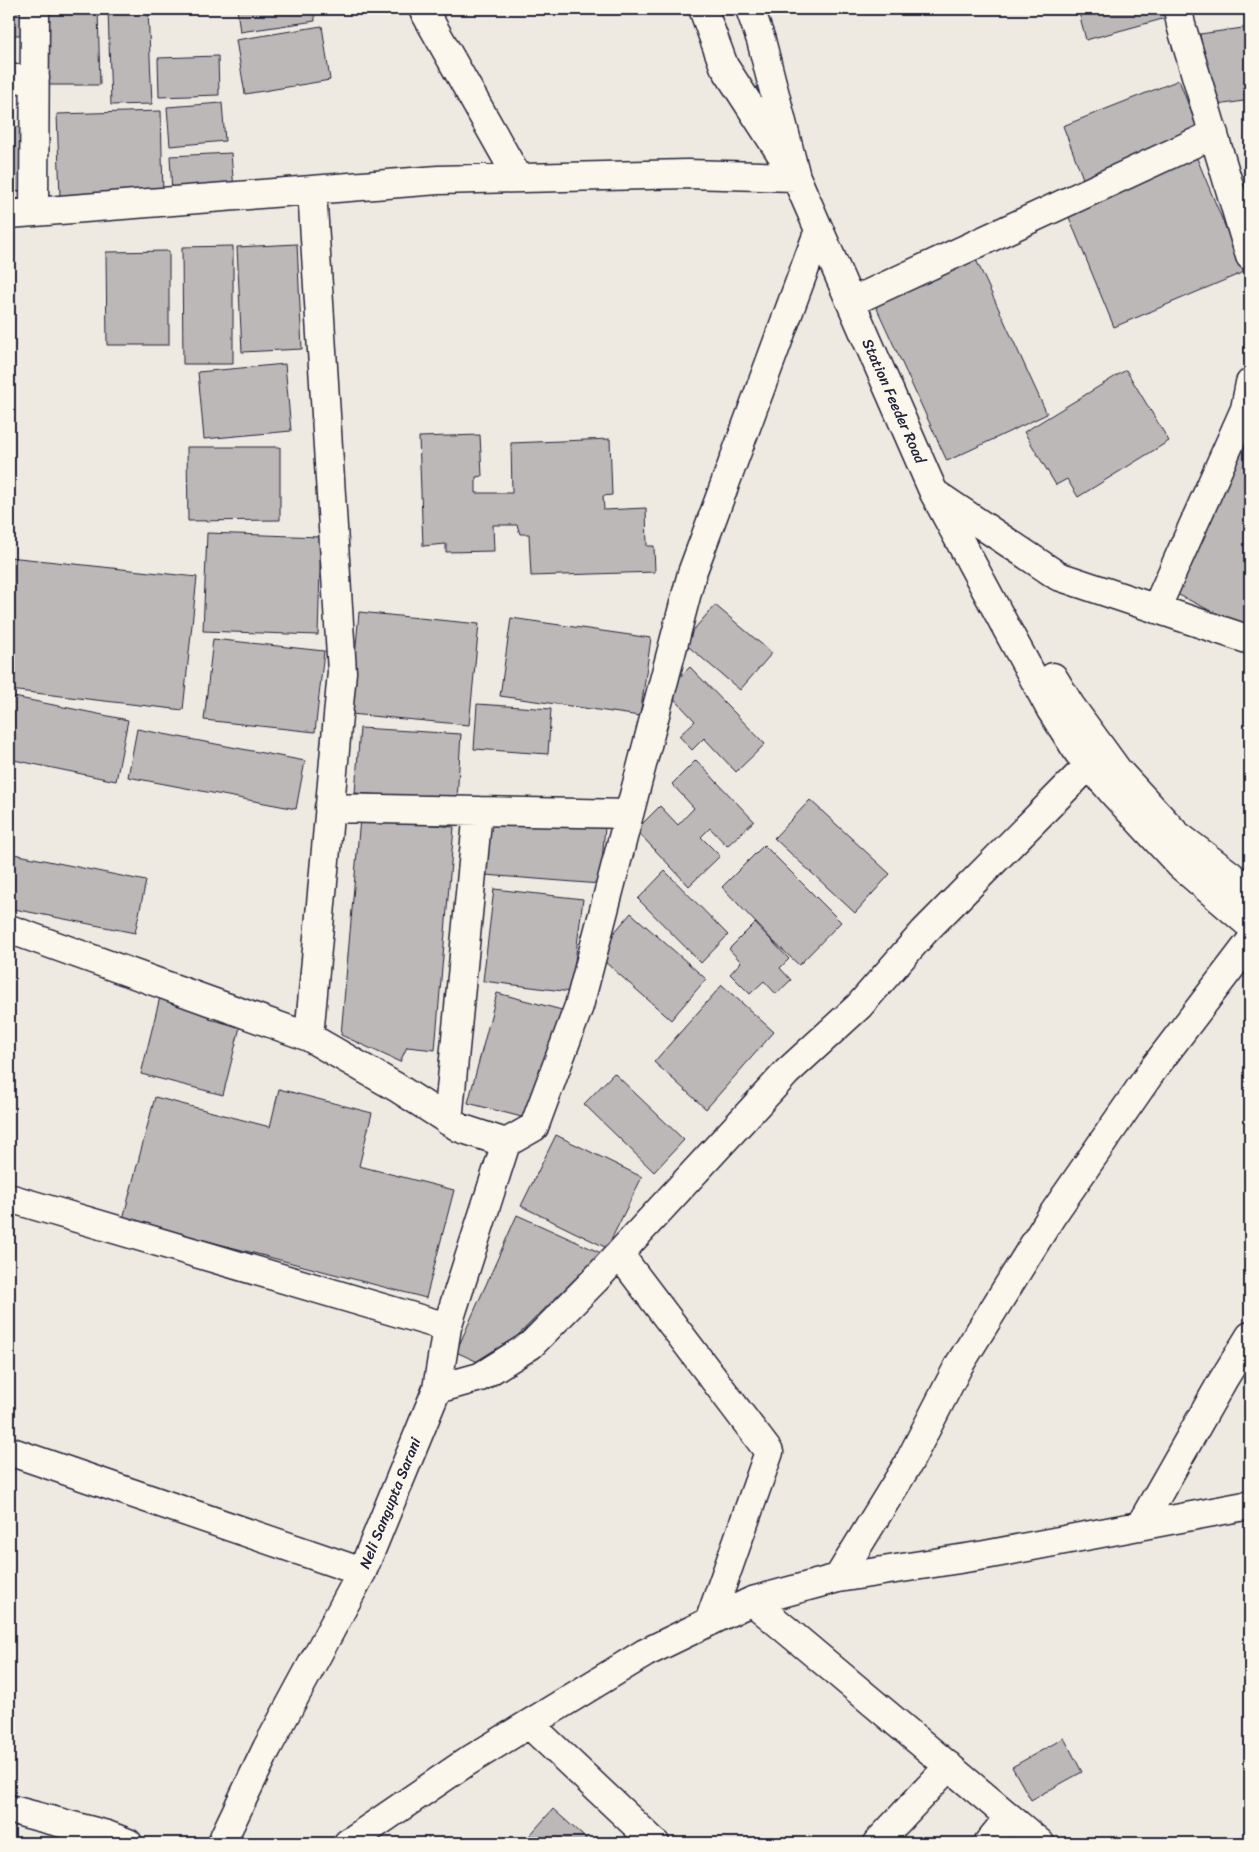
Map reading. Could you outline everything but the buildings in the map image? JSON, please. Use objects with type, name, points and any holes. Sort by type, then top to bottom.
[{"type":"street","points":[[35,9],[22,78],[21,213],[438,180],[687,174],[796,178]]},
{"type":"street","points":[[423,9],[518,178]]},
{"type":"street","name":"Station Feeder Road","points":[[703,9],[724,66],[796,178],[934,492],[1051,710],[1078,752],[1180,866],[1250,925]]},
{"type":"street","name":"Station Feeder Road","points":[[750,9],[761,40],[796,178]]},
{"type":"street","points":[[1178,9],[1250,256]]},
{"type":"street","points":[[851,302],[1214,134]]},
{"type":"street","points":[[309,1036],[342,672],[312,190]]},
{"type":"street","points":[[9,929],[309,1036],[396,1087],[460,1128],[506,1143],[534,1127],[579,1006],[692,573],[819,230]]},
{"type":"street","points":[[1156,609],[1245,409],[1250,382]]},
{"type":"street","points":[[934,492],[1058,576],[1250,640]]},
{"type":"street","points":[[1250,890],[1176,834],[1118,771],[1070,705],[1022,626],[1001,619],[1004,653],[1024,691],[1077,778],[1124,828],[1250,933]]},
{"type":"street","points":[[437,1389],[480,1378],[531,1345],[619,1254],[787,1072],[859,1006],[924,932],[1077,778]]},
{"type":"street","points":[[329,808],[629,814]]},
{"type":"street","points":[[448,1121],[478,811]]},
{"type":"street","points":[[838,1578],[908,1464],[959,1364],[1051,1218],[1154,1068],[1250,942]]},
{"type":"street","name":"Neli Sangupta Sarani","points":[[222,1843],[267,1748],[362,1572],[437,1389],[447,1327],[506,1143]]},
{"type":"street","points":[[9,1198],[447,1327]]},
{"type":"street","points":[[619,1254],[769,1452],[709,1622]]},
{"type":"street","points":[[1140,1526],[1250,1336]]},
{"type":"street","points":[[9,1451],[362,1572]]},
{"type":"street","points":[[348,1843],[465,1763],[646,1653],[752,1601],[838,1578],[985,1555],[1250,1505]]},
{"type":"street","points":[[752,1601],[1040,1843]]},
{"type":"street","points":[[529,1724],[655,1843]]},
{"type":"street","points":[[877,1843],[949,1766]]},
{"type":"street","points":[[9,1809],[107,1835],[128,1843]]},
{"type":"street","points":[[988,1843],[1009,1817]]}]
